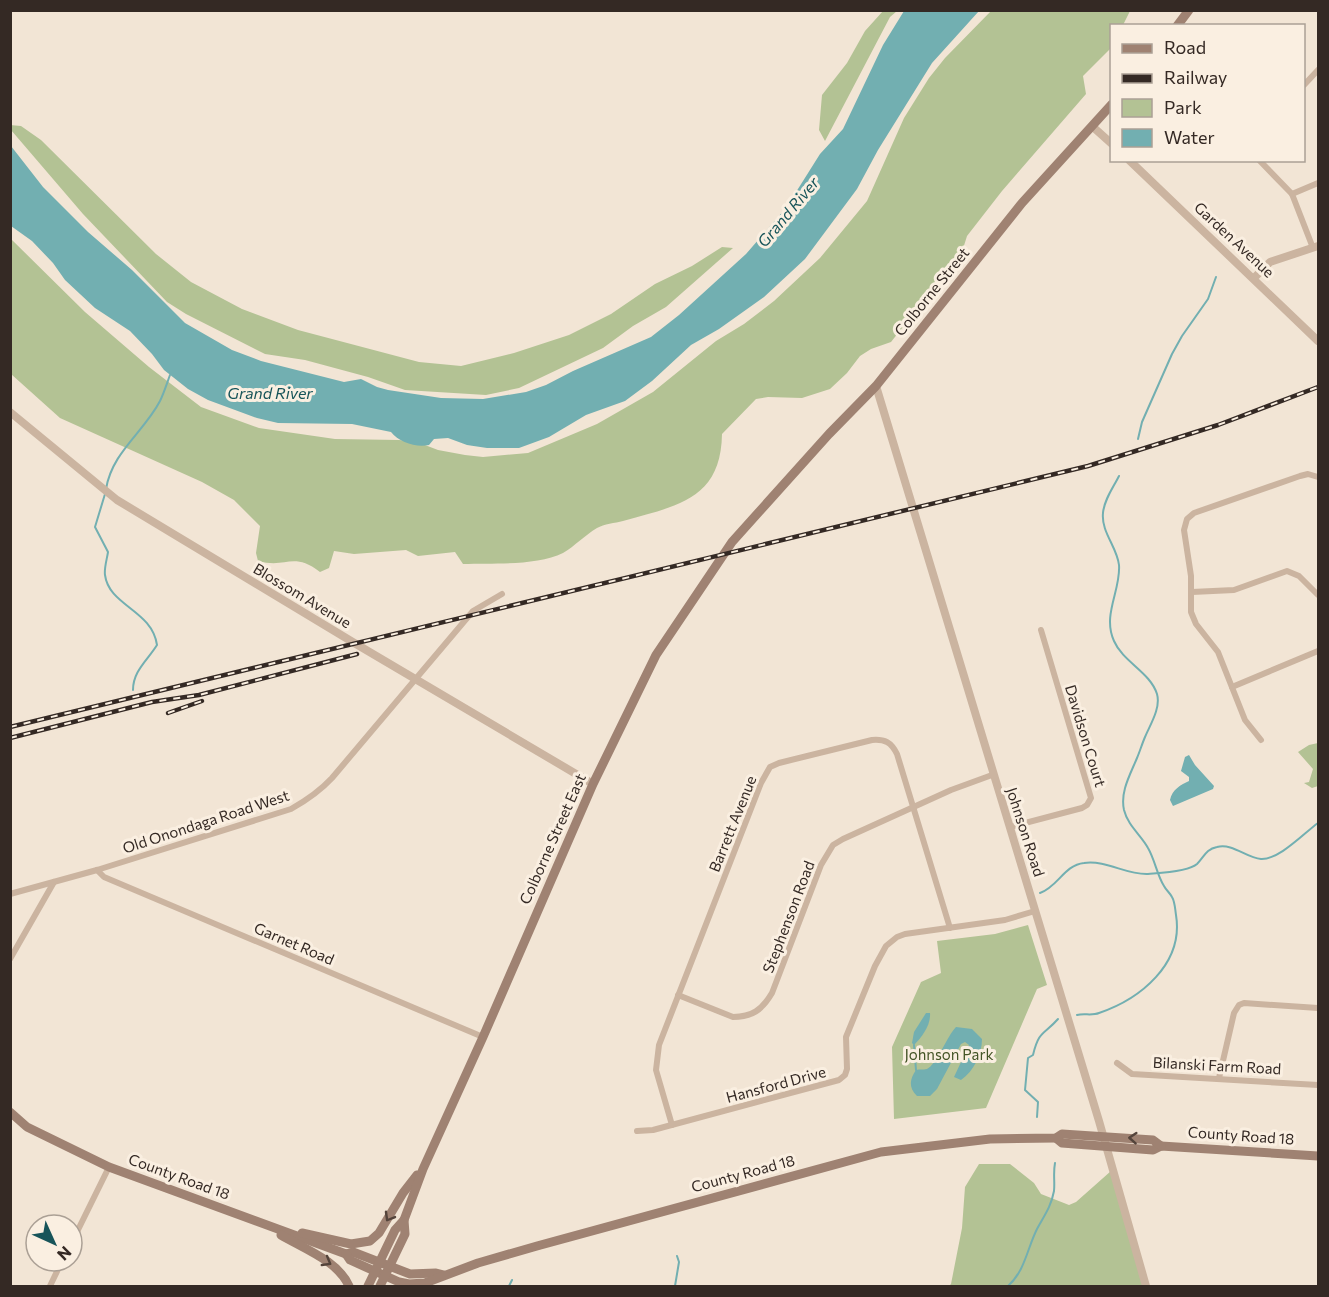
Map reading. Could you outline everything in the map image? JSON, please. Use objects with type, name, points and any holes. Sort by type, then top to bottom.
[{"type":"main road","points":[[1178,24],[1189,10]]},
{"type":"main road","name":"Colborne Street","points":[[773,496],[876,386],[1022,203],[1110,106]]},
{"type":"main road","name":"Colborne Street East","points":[[368,1287],[395,1230],[404,1220],[423,1169],[593,784],[656,654],[732,542],[773,496]]},
{"type":"main road","name":"County Road 18","points":[[10,1113],[27,1127],[109,1167],[346,1254],[353,1252],[377,1267],[386,1276],[399,1282],[414,1284],[430,1282],[483,1261],[882,1152],[990,1139],[1056,1138],[1062,1134],[1153,1140],[1161,1146]]},
{"type":"main road","name":"County Road 18","points":[[1056,1138],[1062,1143],[1153,1149],[1161,1146],[1318,1156]]},
{"type":"main road","points":[[261,1223],[344,1243],[364,1243],[380,1233],[403,1193],[423,1169]]},
{"type":"main road","name":"Colborne Street East","points":[[380,1287],[405,1234],[404,1220]]},
{"type":"main road","points":[[261,1223],[336,1267],[345,1276],[349,1287]]},
{"type":"main road","points":[[434,1287],[483,1261]]},
{"type":"main road","name":"County Road 18","points":[[377,1267],[390,1267],[410,1274],[444,1275]]},
{"type":"street","points":[[1305,84],[1318,70]]},
{"type":"street","points":[[1093,127],[1110,142]]},
{"type":"street","name":"Garden Avenue","points":[[1131,162],[1318,341]]},
{"type":"street","points":[[1254,278],[1269,262],[1316,247],[1292,195],[1261,162]]},
{"type":"street","points":[[1292,195],[1318,183]]},
{"type":"street","name":"Johnson Road","points":[[876,386],[1106,1146],[1146,1287]]},
{"type":"street","name":"Blossom Avenue","points":[[10,412],[117,500],[593,784]]},
{"type":"street","points":[[1261,740],[1245,720],[1218,652],[1193,619],[1184,524],[1189,516],[1303,475],[1311,474],[1318,477]]},
{"type":"street","points":[[1192,592],[1234,590],[1287,571],[1299,576],[1318,595]]},
{"type":"street","name":"Old Onondaga Road West","points":[[10,894],[97,870],[291,809],[306,800],[320,791],[332,778],[473,611],[502,594]]},
{"type":"street","name":"Davidson Court","points":[[1010,827],[1082,808],[1091,798],[1041,630]]},
{"type":"street","points":[[1232,687],[1318,651]]},
{"type":"street","name":"Barrett Avenue","points":[[672,1125],[657,1076],[656,1063],[659,1045],[761,783],[770,767],[796,758],[872,740],[883,739],[893,747],[950,928]]},
{"type":"street","name":"Stephenson Road","points":[[678,996],[733,1017],[756,1013],[765,1005],[772,993],[821,865],[833,845],[951,790],[992,775]]},
{"type":"street","name":"Garnet Road","points":[[97,870],[104,877],[483,1037]]},
{"type":"street","points":[[10,959],[54,882]]},
{"type":"street","name":"Hansford Drive","points":[[637,1131],[653,1130],[839,1080],[847,1069],[846,1037],[882,951],[892,940],[904,934],[1005,920],[1035,911]]},
{"type":"street","points":[[1219,1078],[1234,1013],[1239,1005],[1244,1003],[1318,1008]]},
{"type":"street","name":"Bilanski Farm Road","points":[[1118,1062],[1132,1074],[1318,1085]]},
{"type":"street","points":[[10,1118],[27,1127]]},
{"type":"street","points":[[84,1218],[109,1167]]},
{"type":"street","points":[[50,1287],[56,1273]]},
{"type":"green space","points":[[883,11],[897,11],[890,17],[825,141],[819,130],[822,95],[847,63],[865,31]]},
{"type":"green space","points":[[991,11],[1130,11],[1124,24],[1110,24],[1110,49],[1083,76],[1086,94],[1002,191],[967,236],[962,252],[891,342],[871,349],[860,356],[847,373],[830,389],[802,398],[756,399],[722,434],[720,456],[714,473],[704,487],[692,497],[661,510],[600,527],[563,553],[552,557],[514,563],[463,564],[455,552],[418,556],[406,550],[354,554],[334,551],[329,568],[320,572],[296,561],[268,563],[258,561],[256,553],[260,526],[234,500],[202,482],[60,418],[11,374],[10,238],[85,312],[149,367],[201,407],[259,428],[335,439],[417,442],[438,450],[483,457],[528,453],[597,424],[653,392],[716,341],[744,324],[774,301],[820,258],[867,201],[904,118],[929,78],[945,58]]},
{"type":"green space","points":[[10,125],[21,126],[41,140],[156,254],[191,282],[242,309],[298,330],[419,362],[461,366],[514,353],[569,335],[611,314],[655,284],[692,266],[722,247],[733,248],[666,307],[633,326],[603,348],[519,388],[486,395],[405,390],[368,377],[305,360],[265,354],[167,302],[83,214],[11,130]]},
{"type":"green space","points":[[1318,743],[1318,786],[1312,788],[1304,783],[1309,782],[1313,769],[1298,752],[1309,745]]},
{"type":"green space","name":"Johnson Park","points":[[1028,925],[1047,985],[1037,989],[986,1108],[894,1119],[892,1047],[921,982],[941,973],[937,941],[995,934]]},
{"type":"green space","points":[[979,1164],[1010,1164],[1034,1183],[1041,1194],[1069,1205],[1076,1202],[1111,1171],[1146,1286],[949,1286],[962,1228],[965,1187]]},
{"type":"water","name":"Grand River","points":[[904,11],[979,11],[932,63],[878,150],[857,189],[805,259],[764,297],[719,329],[691,345],[652,381],[625,401],[586,415],[549,437],[519,448],[487,448],[467,445],[448,438],[434,439],[429,445],[424,446],[413,445],[398,439],[391,432],[352,424],[278,423],[257,418],[208,400],[188,389],[164,370],[130,331],[95,308],[65,280],[53,263],[32,241],[11,226],[11,146],[43,187],[185,323],[232,350],[261,361],[344,382],[361,379],[388,390],[441,398],[483,399],[526,392],[651,337],[679,315],[746,254],[786,208],[820,154],[843,129],[883,45]]},
{"type":"water","points":[[1189,755],[1214,786],[1213,789],[1173,806],[1170,800],[1173,793],[1189,781],[1189,777],[1181,771],[1185,757]]},
{"type":"water","points":[[926,1013],[930,1013],[927,1026],[914,1045],[912,1043],[914,1032]]},
{"type":"water","points":[[956,1027],[972,1029],[982,1039],[981,1050],[976,1062],[961,1080],[954,1077],[969,1045],[965,1042],[961,1044],[937,1089],[930,1096],[917,1096],[911,1086],[914,1073],[916,1070],[927,1069],[931,1066]]},
{"type":"waterway","points":[[1138,439],[1142,422],[1172,354],[1208,299],[1216,277]]},
{"type":"waterway","points":[[106,489],[115,464],[153,412],[170,375]]},
{"type":"waterway","points":[[1077,1015],[1099,1013],[1129,999],[1143,989],[1166,964],[1177,933],[1173,899],[1162,882],[1148,848],[1128,821],[1123,803],[1126,784],[1154,716],[1158,699],[1154,686],[1118,648],[1111,631],[1111,612],[1119,565],[1104,527],[1103,513],[1107,499],[1119,476]]},
{"type":"waterway","points":[[105,494],[95,527],[108,552],[105,566],[108,585],[114,594],[147,624],[157,645],[135,677],[133,690]]},
{"type":"waterway","points":[[1040,893],[1052,886],[1071,868],[1084,863],[1101,864],[1140,874],[1166,873],[1193,867],[1210,850],[1223,846],[1255,858],[1268,858],[1283,851],[1318,823]]},
{"type":"waterway","points":[[1037,1117],[1038,1102],[1025,1090],[1028,1058],[1033,1055],[1040,1037],[1058,1019]]},
{"type":"waterway","points":[[914,1045],[916,1070]]},
{"type":"waterway","points":[[1008,1286],[1022,1267],[1051,1202],[1054,1191],[1055,1163]]},
{"type":"waterway","points":[[675,1286],[679,1262],[677,1256]]},
{"type":"waterway","points":[[509,1286],[512,1280]]},
{"type":"railway","points":[[10,727],[1088,466],[1218,425],[1318,387]]},
{"type":"railway","points":[[10,738],[152,702],[199,695],[357,654]]},
{"type":"railway","points":[[168,713],[202,701]]}]
